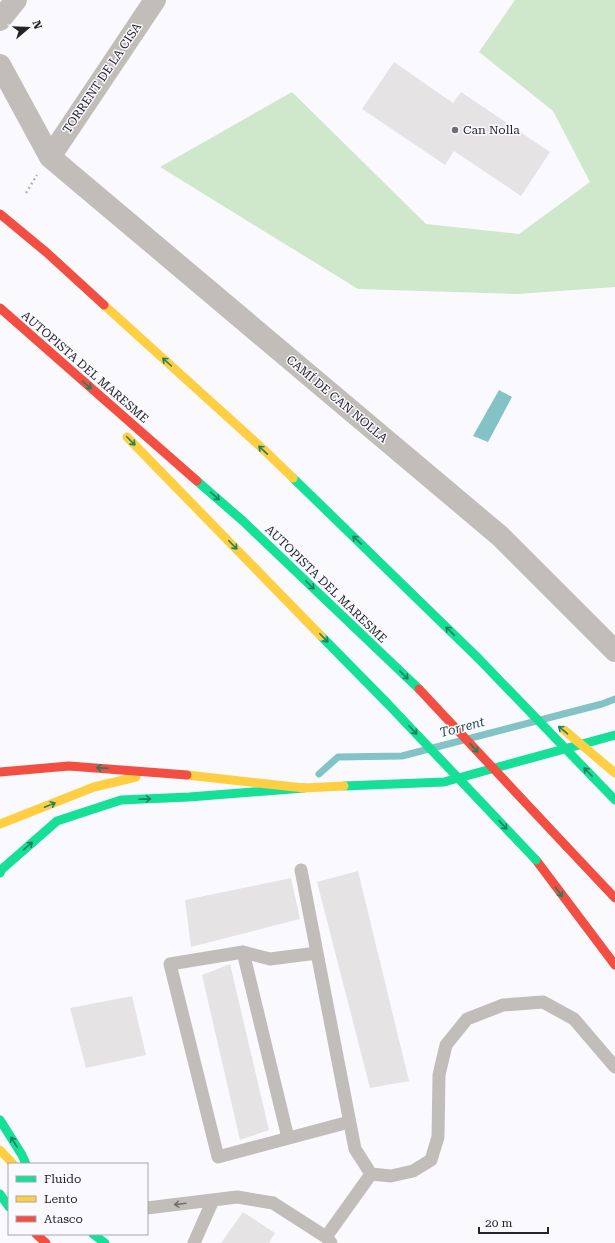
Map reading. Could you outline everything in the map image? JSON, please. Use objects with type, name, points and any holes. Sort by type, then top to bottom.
[{"type":"main road","points":[[0,214],[46,252],[263,449],[478,658],[615,800]]},
{"type":"main road","points":[[3,311],[88,397]]},
{"type":"main road","name":"AUTOPISTA DEL MARESME","points":[[3,311],[243,521],[419,689],[615,898]]},
{"type":"main road","points":[[121,431],[386,702],[536,860],[615,965]]},
{"type":"main road","points":[[478,658],[543,713]]},
{"type":"main road","points":[[555,723],[615,773]]},
{"type":"main road","points":[[0,873],[57,821],[121,800],[190,797],[304,788],[444,782],[615,734]]},
{"type":"main road","points":[[0,772],[69,766],[155,772],[304,788]]},
{"type":"main road","points":[[0,824],[94,787],[155,772]]},
{"type":"main road","points":[[0,1120],[26,1163]]},
{"type":"main road","points":[[0,1150],[12,1163]]},
{"type":"main road","points":[[0,1194],[8,1206]]},
{"type":"main road","points":[[37,1235],[46,1243]]},
{"type":"main road","points":[[94,1235],[105,1243]]},
{"type":"street","points":[[0,20],[16,0]]},
{"type":"street","name":"TORRENT DE LA CISA","points":[[50,157],[155,0]]},
{"type":"street","points":[[0,65],[50,157]]},
{"type":"street","name":"CAMÍ DE CAN NOLLA","points":[[50,157],[500,536],[615,651]]},
{"type":"lane","points":[[301,870],[355,1149],[371,1174]]},
{"type":"lane","points":[[317,953],[270,959],[243,952],[170,964],[218,1157],[349,1122]]},
{"type":"lane","points":[[243,952],[288,1138]]},
{"type":"lane","points":[[371,1174],[391,1176],[413,1171],[431,1160],[438,1137],[439,1075],[446,1045],[468,1019],[503,1005],[543,1002],[574,1019],[615,1067]]},
{"type":"lane","points":[[148,1208],[237,1197],[273,1203],[329,1240],[371,1174]]},
{"type":"lane","points":[[194,1243],[213,1200]]},
{"type":"green space","points":[[515,0],[615,0],[615,287],[517,294],[358,289],[160,167],[292,92],[426,224],[519,234],[590,182],[553,111],[479,52]]},
{"type":"water","points":[[499,390],[512,397],[488,442],[473,436]]},
{"type":"building","name":"Can Nolla","points":[[394,62],[453,103],[461,92],[550,152],[521,196],[454,151],[445,165],[362,109]]},
{"type":"building","points":[[358,871],[409,1081],[370,1088],[317,882]]},
{"type":"building","points":[[291,878],[300,919],[191,947],[185,900]]},
{"type":"building","points":[[230,964],[269,1130],[240,1140],[202,975]]},
{"type":"building","points":[[132,996],[146,1055],[86,1068],[70,1008]]},
{"type":"building","points":[[243,1212],[275,1233],[269,1243],[221,1243]]},
{"type":"waterway","name":"Torrent","points":[[319,774],[338,757],[402,756],[602,704],[615,699]]},
{"type":"traffic: fast","points":[[293,478],[478,658]]},
{"type":"traffic: fast","points":[[197,481],[243,521],[419,689]]},
{"type":"traffic: fast","points":[[321,636],[386,702]]},
{"type":"traffic: fast","points":[[478,658],[615,800]]},
{"type":"traffic: fast","points":[[386,702],[536,860]]},
{"type":"traffic: fast","points":[[344,786],[444,782],[615,735]]},
{"type":"traffic: fast","points":[[0,873],[2,869],[57,821],[121,800],[189,797],[304,788]]},
{"type":"traffic: fast","points":[[0,1120],[26,1163]]},
{"type":"traffic: fast","points":[[0,1194],[8,1206]]},
{"type":"traffic: fast","points":[[94,1235],[105,1243]]},
{"type":"traffic: slow","points":[[104,305],[293,478]]},
{"type":"traffic: slow","points":[[127,437],[321,636]]},
{"type":"traffic: slow","points":[[564,730],[615,773]]},
{"type":"traffic: slow","points":[[187,775],[304,788],[344,786]]},
{"type":"traffic: slow","points":[[0,824],[94,787],[136,777]]},
{"type":"traffic: slow","points":[[0,1150],[12,1163]]},
{"type":"traffic: jam","points":[[0,214],[46,252],[104,305]]},
{"type":"traffic: jam","points":[[0,308],[197,481]]},
{"type":"traffic: jam","points":[[419,689],[566,846]]},
{"type":"traffic: jam","points":[[0,772],[69,766],[187,775]]},
{"type":"traffic: jam","points":[[566,846],[615,898]]},
{"type":"traffic: jam","points":[[536,860],[615,965]]},
{"type":"traffic: jam","points":[[37,1235],[46,1243]]},
{"type":"place","name":"Can Nolla","points":[[455,130]]}]
